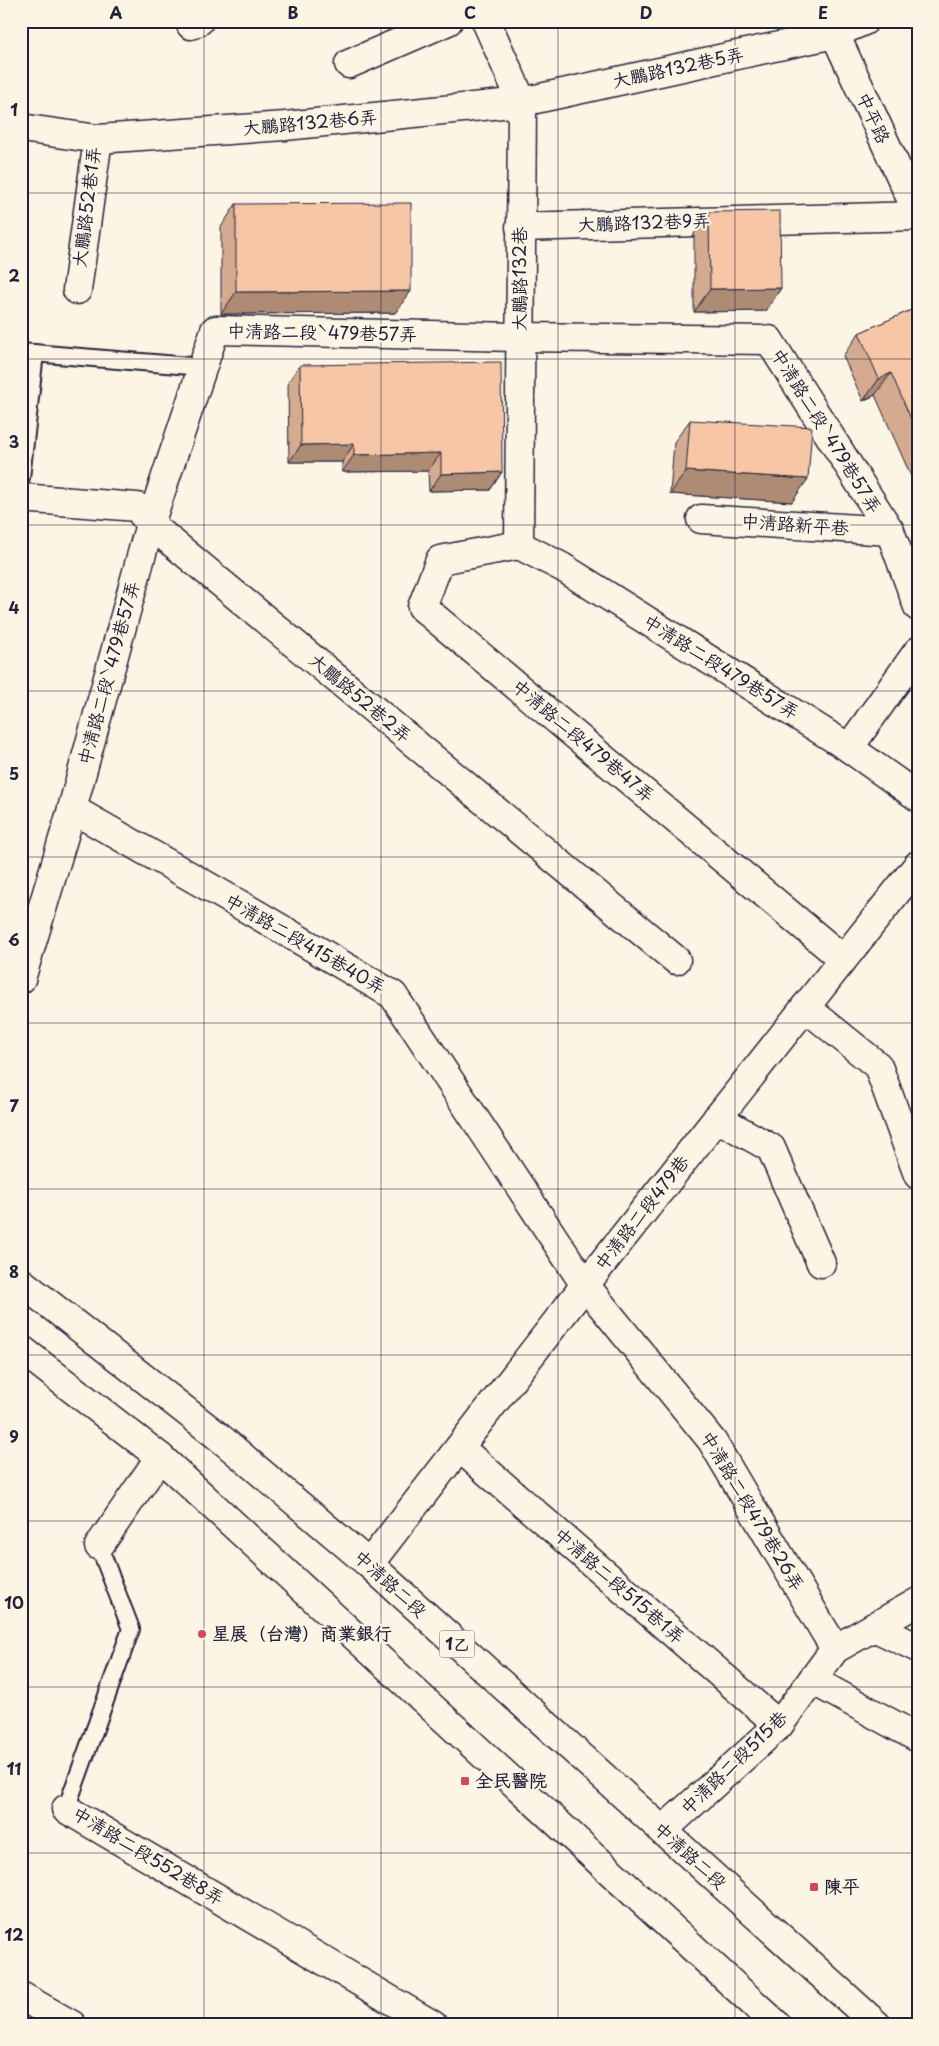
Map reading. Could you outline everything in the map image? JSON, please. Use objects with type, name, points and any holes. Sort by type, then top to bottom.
[{"type":"street","points":[[350,64],[448,21]]},
{"type":"street","name":"大鵬路132巷","points":[[486,21],[522,102],[519,545]]},
{"type":"street","name":"大鵬路132巷5弄","points":[[522,102],[864,21]]},
{"type":"street","name":"中平路","points":[[832,28],[918,215]]},
{"type":"street","name":"大鵬路132巷6弄","points":[[98,138],[285,126],[522,102]]},
{"type":"street","name":"大鵬路52巷1弄","points":[[21,128],[98,138],[76,290]]},
{"type":"street","name":"大鵬路132巷9弄","points":[[520,227],[918,215]]},
{"type":"street","name":"中清路二段ˋ479巷57弄","points":[[21,979],[72,809],[150,524],[215,330],[769,340],[890,531],[918,607]]},
{"type":"street","name":"大鵬路52巷2弄","points":[[21,498],[136,507],[150,524],[676,960]]},
{"type":"street","name":"中清路新平巷","points":[[701,519],[890,531]]},
{"type":"street","name":"中清路二段479巷57弄","points":[[519,545],[562,566],[849,748],[918,797]]},
{"type":"street","name":"中清路二段479巷47弄","points":[[519,545],[440,560],[422,607],[843,959]]},
{"type":"street","points":[[849,748],[918,651]]},
{"type":"street","name":"中清路二段415巷40弄","points":[[72,809],[393,995],[585,1285]]},
{"type":"street","name":"中清路二段479巷","points":[[369,1564],[717,1118],[843,959],[916,872]]},
{"type":"street","points":[[805,1007],[878,1066],[918,1175]]},
{"type":"street","points":[[717,1118],[771,1148],[821,1263]]},
{"type":"street","name":"中清路二段","points":[[21,1282],[219,1437],[369,1564],[877,2025]]},
{"type":"street","name":"中清路二段479巷26弄","points":[[585,1285],[712,1441],[835,1649]]},
{"type":"street","points":[[21,1349],[160,1457],[778,2025]]},
{"type":"street","name":"中清路二段515巷1弄","points":[[460,1448],[779,1725]]},
{"type":"street","name":"中清路二段552巷8弄","points":[[98,1546],[160,1457]]},
{"type":"street","name":"中清路二段515巷","points":[[662,1831],[779,1725],[835,1649],[918,1602]]},
{"type":"street","points":[[874,1627],[918,1648]]},
{"type":"street","points":[[812,1680],[918,1738]]},
{"type":"street","name":"中清路二段552巷8弄","points":[[66,1809],[433,2025]]},
{"type":"street","points":[[21,1996],[72,2025]]},
{"type":"lane","points":[[21,478],[28,353],[202,368]]},
{"type":"lane","name":"中清路二段552巷8弄","points":[[66,1809],[132,1629],[98,1546]]},
{"type":"building","points":[[411,203],[411,291],[236,292],[236,204]]},
{"type":"building","points":[[780,211],[781,288],[710,289],[709,212]]},
{"type":"building","points":[[918,307],[918,435],[891,373],[879,379],[859,333]]},
{"type":"building","points":[[501,362],[502,472],[441,474],[441,453],[354,455],[354,444],[301,445],[300,365]]},
{"type":"building","points":[[690,420],[812,427],[808,479],[686,471]]},
{"type":"place","name":"星展（台灣）商業銀行","points":[[202,1634]]},
{"type":"place","name":"全民醫院","points":[[465,1781]]},
{"type":"place","name":"陳平","points":[[814,1887]]}]
